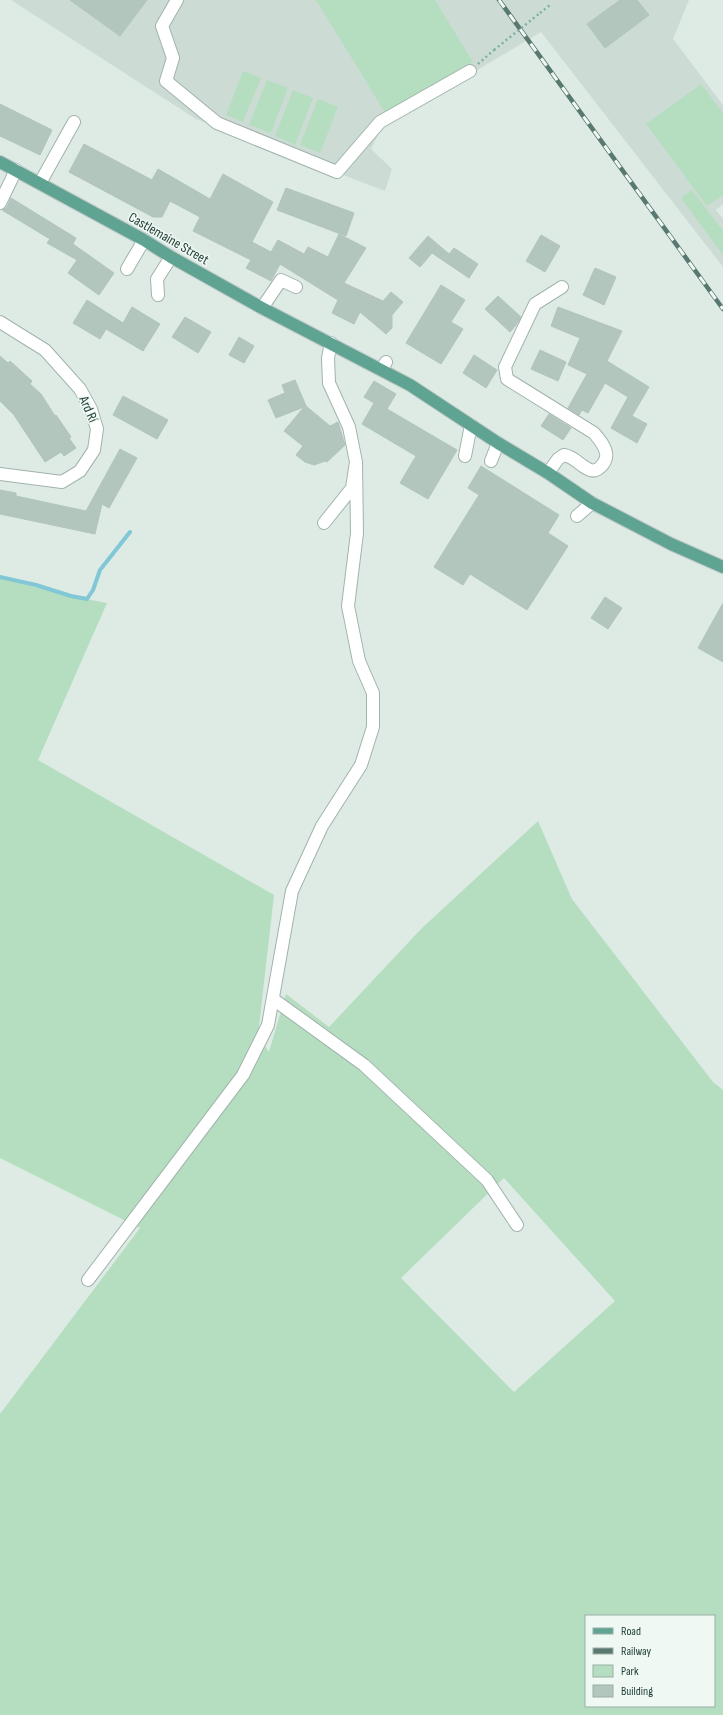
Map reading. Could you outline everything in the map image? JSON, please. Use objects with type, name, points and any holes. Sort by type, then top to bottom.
[{"type":"main road","name":"Castlemaine Street","points":[[0,162],[144,240],[171,257],[262,308],[327,341],[384,366],[498,443],[548,473],[592,503],[671,544],[723,567]]},
{"type":"lane","points":[[177,0],[162,26],[172,58],[166,81],[217,123],[336,172],[380,122],[470,71]]},
{"type":"lane","points":[[40,183],[74,122]]},
{"type":"lane","points":[[0,203],[16,170]]},
{"type":"lane","points":[[127,269],[144,240]]},
{"type":"lane","points":[[158,295],[157,279],[171,257]]},
{"type":"lane","points":[[262,308],[281,280],[296,287]]},
{"type":"lane","points":[[548,473],[558,459],[564,455],[572,457],[589,470],[596,470],[601,467],[607,454],[600,440],[594,433],[507,379],[505,367],[535,304],[562,287]]},
{"type":"lane","name":"Ard Rí","points":[[0,322],[45,350],[50,355],[80,389],[91,409],[97,429],[94,450],[80,470],[62,482],[0,474]]},
{"type":"lane","points":[[88,1280],[243,1075],[268,1025],[292,891],[322,826],[361,765],[373,727],[373,693],[359,661],[348,606],[357,533],[356,462],[349,427],[329,383],[327,341]]},
{"type":"lane","points":[[465,456],[471,425]]},
{"type":"lane","points":[[490,460],[498,443]]},
{"type":"lane","points":[[324,523],[352,488],[356,462]]},
{"type":"lane","points":[[577,516],[592,503]]},
{"type":"lane","points":[[273,999],[364,1065],[487,1180],[517,1225]]},
{"type":"path","points":[[470,71],[550,5]]},
{"type":"shaded area","points":[[11,0],[689,0],[673,39],[723,105],[723,204],[716,210],[723,219],[723,267],[541,32],[382,127],[371,149],[392,169],[385,191],[196,119]]},
{"type":"green space","points":[[316,0],[435,0],[473,62],[386,114]]},
{"type":"green space","points":[[243,71],[261,78],[243,122],[226,115]]},
{"type":"green space","points":[[267,80],[288,88],[271,133],[249,125]]},
{"type":"green space","points":[[701,84],[723,113],[723,195],[707,206],[646,124]]},
{"type":"green space","points":[[293,90],[313,98],[295,145],[275,136]]},
{"type":"green space","points":[[318,99],[338,107],[320,153],[300,145]]},
{"type":"green space","points":[[692,190],[723,231],[723,255],[681,198]]},
{"type":"green space","points":[[0,578],[71,596],[107,603],[38,760],[274,895],[258,1035],[269,1052],[286,994],[329,1027],[421,929],[538,821],[572,899],[713,1082],[723,1090],[723,1715],[0,1715],[0,1414],[140,1228],[0,1158]],"holes":[[[504,1178],[615,1301],[514,1392],[401,1278]]]},
{"type":"building","points":[[70,0],[147,0],[120,36]]},
{"type":"building","points":[[620,0],[637,0],[649,15],[605,48],[587,24]]},
{"type":"building","points":[[0,104],[52,130],[40,155],[0,136]]},
{"type":"building","points":[[84,144],[152,180],[158,169],[210,199],[223,174],[273,202],[252,242],[271,252],[278,240],[304,254],[308,247],[328,257],[339,234],[366,248],[344,283],[383,301],[391,292],[403,302],[392,315],[392,328],[386,334],[360,312],[354,324],[332,313],[338,300],[280,264],[271,281],[246,268],[251,260],[193,231],[200,217],[170,201],[162,217],[153,217],[69,172]]},
{"type":"building","points":[[286,188],[354,213],[346,236],[277,210]]},
{"type":"building","points":[[11,198],[76,238],[73,244],[114,273],[99,295],[68,273],[77,260],[47,243],[50,239],[2,210],[7,207]]},
{"type":"building","points":[[541,235],[560,246],[545,272],[526,261]]},
{"type":"building","points":[[428,236],[449,254],[454,248],[478,264],[469,278],[432,253],[420,267],[409,258]]},
{"type":"building","points":[[595,268],[616,277],[604,305],[583,295]]},
{"type":"building","points":[[441,285],[465,300],[451,322],[463,329],[441,364],[406,343]]},
{"type":"building","points":[[498,296],[521,317],[510,332],[485,309]]},
{"type":"building","points":[[87,300],[123,323],[132,307],[160,324],[143,351],[106,329],[100,339],[73,323]]},
{"type":"building","points":[[558,307],[622,331],[607,361],[649,387],[632,416],[647,424],[637,443],[611,428],[628,397],[605,383],[588,413],[582,410],[579,415],[568,408],[587,374],[568,365],[580,338],[551,326]]},
{"type":"building","points":[[185,317],[211,332],[198,353],[172,337]]},
{"type":"building","points":[[239,337],[254,346],[244,363],[229,355]]},
{"type":"building","points":[[540,350],[566,362],[558,381],[531,369]]},
{"type":"building","points":[[474,355],[497,370],[486,388],[463,373]]},
{"type":"building","points":[[0,356],[8,363],[10,361],[32,381],[30,384],[41,394],[71,437],[69,438],[76,448],[64,456],[61,452],[45,462],[14,415],[0,401]]},
{"type":"building","points":[[295,380],[306,406],[330,426],[338,422],[345,445],[327,462],[325,461],[314,465],[305,462],[296,455],[303,446],[284,431],[304,407],[276,418],[268,400],[285,393],[282,385]]},
{"type":"building","points":[[374,381],[396,394],[387,409],[457,450],[428,499],[400,483],[416,456],[362,424],[374,403],[364,397]]},
{"type":"building","points":[[123,396],[168,420],[157,439],[113,415]]},
{"type":"building","points":[[549,414],[571,428],[563,440],[541,426]]},
{"type":"building","points":[[120,449],[137,458],[109,508],[102,504],[95,534],[0,514],[0,490],[16,493],[16,496],[86,511]]},
{"type":"building","points":[[481,466],[559,515],[548,533],[568,546],[527,610],[470,574],[463,585],[434,567],[479,495],[468,488]]},
{"type":"building","points":[[605,597],[622,608],[608,629],[591,618]]},
{"type":"building","points":[[723,603],[723,662],[698,648]]},
{"type":"waterway","points":[[0,577],[87,599],[93,590],[100,570],[130,532]]},
{"type":"railway","points":[[499,0],[723,309]]}]
